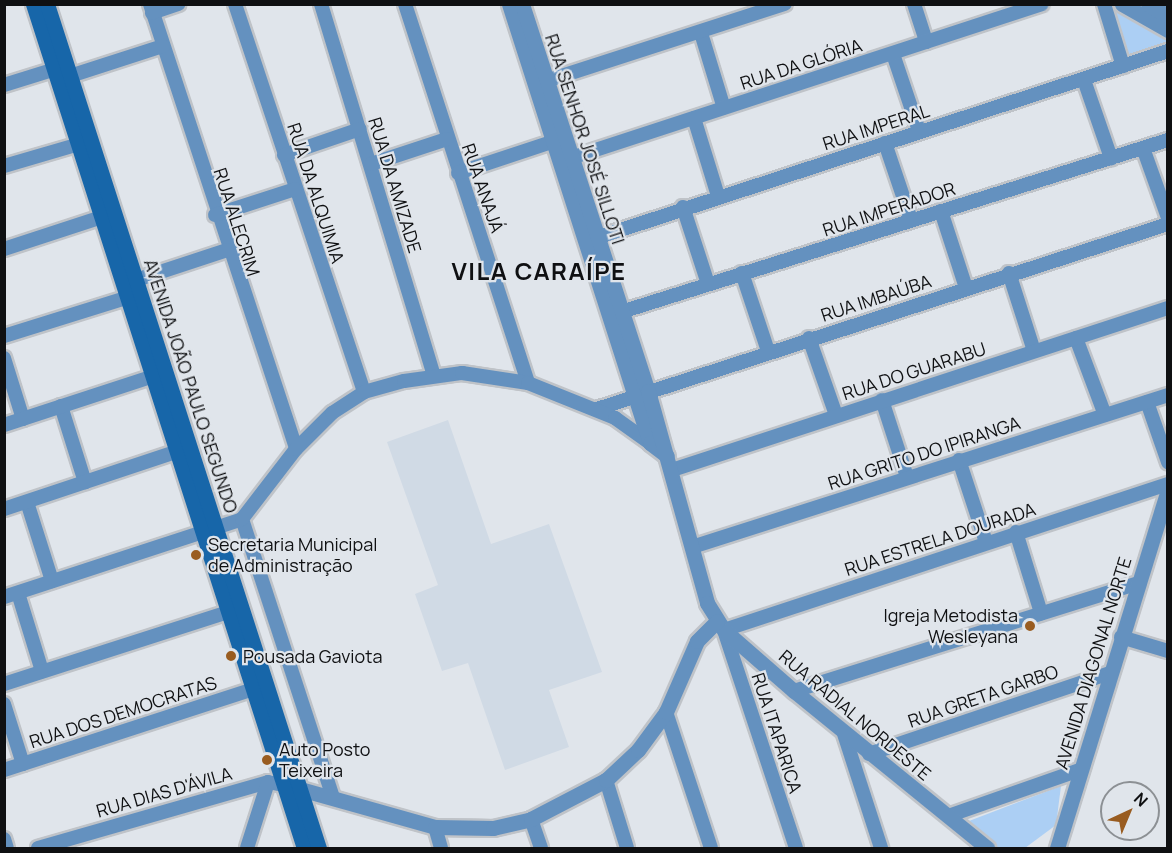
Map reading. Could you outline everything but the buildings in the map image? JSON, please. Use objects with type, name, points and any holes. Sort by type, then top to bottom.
[{"type":"main road","name":"AVENIDA JOÃO PAULO SEGUNDO","points":[[33,4],[64,70],[79,144],[178,451],[210,530],[228,612],[304,849]]},
{"type":"main road","name":"AVENIDA JOÃO PAULO SEGUNDO","points":[[46,4],[64,70],[136,280],[210,530],[319,849]]},
{"type":"street","points":[[151,9],[178,4]]},
{"type":"street","name":"RUA DA ALQUIMIA","points":[[235,4],[364,392]]},
{"type":"street","name":"RUA DA AMIZADE","points":[[321,4],[434,375]]},
{"type":"street","name":"RUA ANAJÁ","points":[[405,4],[528,383]]},
{"type":"street","points":[[546,81],[701,33],[746,11],[785,4]]},
{"type":"street","points":[[914,4],[926,42]]},
{"type":"street","name":"RUA DA GLÓRIA","points":[[571,158],[1041,4]]},
{"type":"street","points":[[1104,4],[1124,66]]},
{"type":"street","points":[[1122,4],[1167,30]]},
{"type":"street","points":[[1148,4],[1167,16]]},
{"type":"street","name":"RUA SENHOR JOSÉ SILLOTI","points":[[513,5],[546,81],[621,312],[641,394],[650,443]]},
{"type":"street","name":"RUA SENHOR JOSÉ SILLOTI","points":[[513,5],[552,142],[641,394],[669,463],[707,603]]},
{"type":"street","name":"RUA ALECRIM","points":[[151,9],[215,215],[296,449]]},
{"type":"street","points":[[701,33],[724,108]]},
{"type":"street","points":[[4,85],[163,46]]},
{"type":"street","name":"RUA IMPERAL","points":[[596,238],[683,207],[1084,80],[1167,51]]},
{"type":"street","points":[[893,54],[920,131]]},
{"type":"street","points":[[1084,80],[1111,158]]},
{"type":"street","points":[[694,118],[718,196]]},
{"type":"street","points":[[284,155],[360,129]]},
{"type":"street","points":[[371,164],[447,139]]},
{"type":"street","name":"RUA IMPERADOR","points":[[621,312],[1167,140]]},
{"type":"street","points":[[458,173],[552,142]]},
{"type":"street","points":[[885,143],[911,220]]},
{"type":"street","points":[[4,166],[79,144]]},
{"type":"street","points":[[1143,148],[1167,218]]},
{"type":"street","points":[[215,215],[295,189]]},
{"type":"street","points":[[683,207],[708,284]]},
{"type":"street","points":[[941,211],[966,288]]},
{"type":"street","points":[[4,249],[102,217]]},
{"type":"street","name":"RUA IMBAÚBA","points":[[597,409],[768,351],[1167,224]]},
{"type":"street","points":[[136,280],[227,249]]},
{"type":"street","points":[[742,273],[768,351]]},
{"type":"street","points":[[1009,273],[1034,351]]},
{"type":"street","points":[[4,336],[129,297]]},
{"type":"street","name":"RUA DO GUARABU","points":[[669,463],[836,415],[1167,308]]},
{"type":"street","points":[[809,338],[836,415]]},
{"type":"street","points":[[1077,338],[1105,415]]},
{"type":"street","points":[[4,358],[23,419]]},
{"type":"street","points":[[42,671],[11,595],[242,519],[296,449],[332,412],[364,392],[434,375],[462,373],[528,383],[597,409],[650,443],[669,463]]},
{"type":"street","points":[[4,424],[154,376]]},
{"type":"street","name":"RUA GRITO DO IPIRANGA","points":[[692,547],[1167,395]]},
{"type":"street","points":[[882,400],[907,477]]},
{"type":"street","points":[[1147,402],[1167,462]]},
{"type":"street","points":[[61,405],[85,482]]},
{"type":"street","points":[[4,509],[178,451]]},
{"type":"street","points":[[959,460],[986,542]]},
{"type":"street","name":"RUA ESTRELA DOURADA","points":[[721,625],[1167,484]]},
{"type":"street","name":"AVENIDA DIAGONAL NORTE","points":[[1057,849],[1109,673],[1167,490]]},
{"type":"street","points":[[27,502],[52,581]]},
{"type":"street","points":[[242,519],[333,798]]},
{"type":"street","points":[[1016,532],[1041,613]]},
{"type":"street","points":[[794,691],[1139,583]]},
{"type":"street","name":"RUA RADIAL NORDESTE","points":[[707,603],[721,625],[794,691],[987,849]]},
{"type":"street","points":[[4,684],[228,612]]},
{"type":"street","points":[[300,789],[435,827],[493,828],[531,819],[606,780],[638,750],[666,712],[697,641],[721,625]]},
{"type":"street","name":"RUA ITAPARICA","points":[[721,625],[796,849]]},
{"type":"street","points":[[1121,637],[1167,651]]},
{"type":"street","name":"RUA GRETA GARBO","points":[[869,754],[1109,673]]},
{"type":"street","name":"RUA DOS DEMOCRATAS","points":[[4,770],[253,689]]},
{"type":"street","points":[[4,704],[23,764]]},
{"type":"street","points":[[666,712],[711,849]]},
{"type":"street","points":[[844,734],[881,849]]},
{"type":"street","points":[[948,816],[1080,770]]},
{"type":"street","points":[[606,780],[627,849]]},
{"type":"street","points":[[247,849],[268,782]]},
{"type":"street","name":"RUA DIAS D'ÁVILA","points":[[38,849],[268,782],[300,789]]},
{"type":"street","points":[[531,819],[541,849]]},
{"type":"street","points":[[435,827],[441,849]]},
{"type":"street","points":[[961,829],[968,849]]},
{"type":"street","points":[[4,839],[8,849]]},
{"type":"shaded area","points":[[1108,6],[1167,36],[1167,45],[1126,61]]},
{"type":"shaded area","points":[[448,420],[491,544],[549,524],[602,672],[549,690],[569,747],[505,770],[468,663],[442,671],[415,594],[438,585],[387,442]]},
{"type":"shaded area","points":[[1061,786],[1056,825],[1025,848],[996,848],[969,821]]},
{"type":"place","name":"Secretaria Municipal de Administração","points":[[196,555]]},
{"type":"place","name":"Igreja Metodista Wesleyana","points":[[1030,626]]},
{"type":"place","name":"Pousada Gaviota","points":[[231,656]]},
{"type":"place","name":"Auto Posto Teixeira","points":[[267,760]]},
{"type":"district","name":"VILA CARAÍPE","points":[[539,271]]}]
